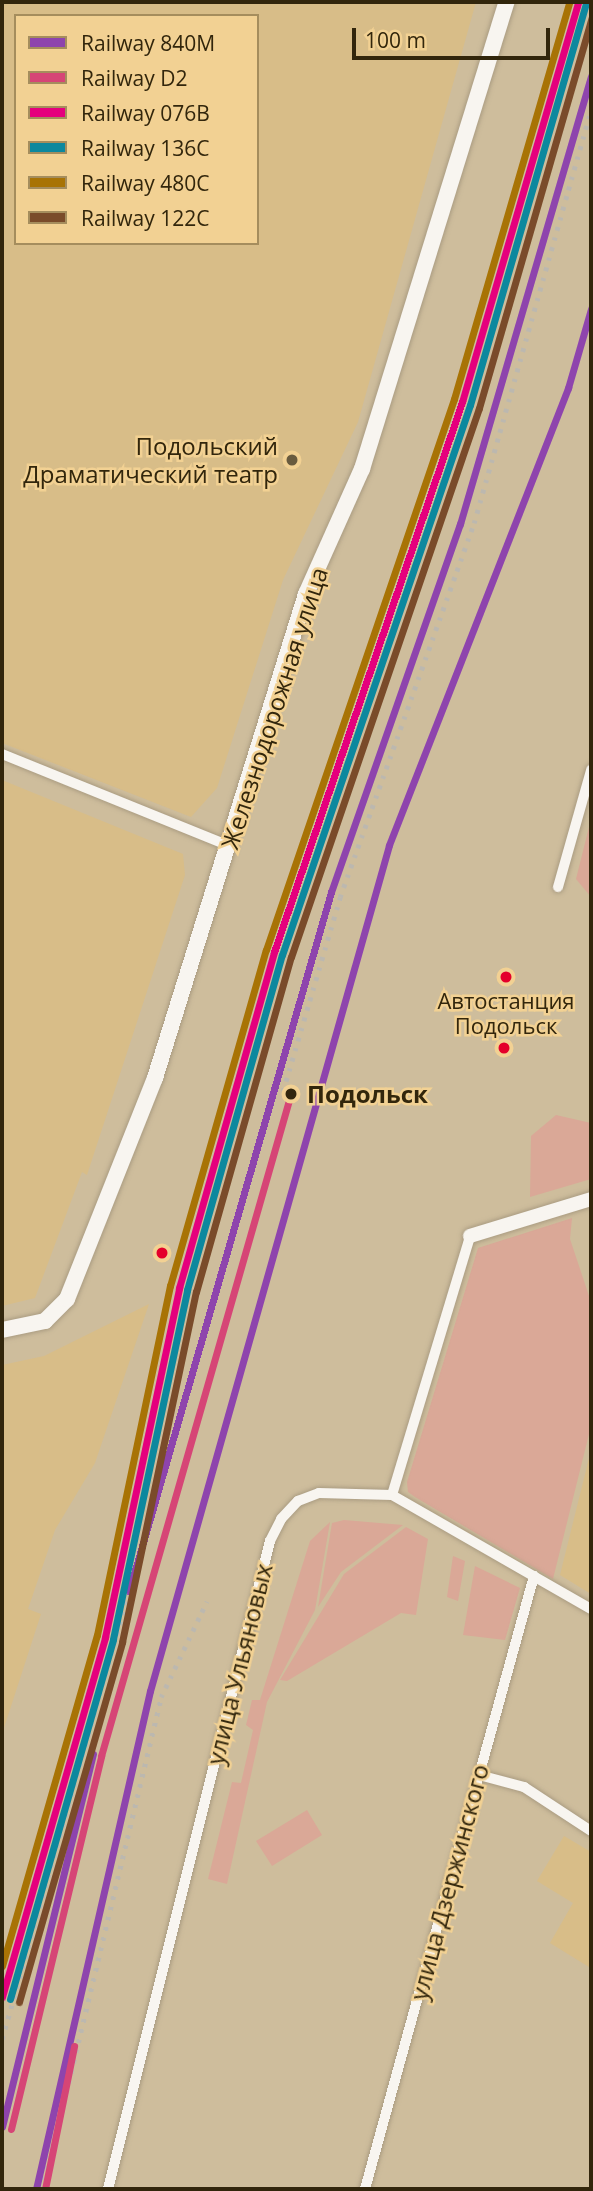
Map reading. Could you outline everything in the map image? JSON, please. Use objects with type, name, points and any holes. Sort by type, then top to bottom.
[{"type":"main road","name":"Железнодорожная улица","points":[[2,1330],[45,1321],[58,1310],[72,1288],[155,1078],[230,846],[306,594],[362,469],[507,2]]},
{"type":"street","points":[[2,754],[230,846]]},
{"type":"street","points":[[558,887],[591,770]]},
{"type":"street","points":[[591,1199],[470,1236],[392,1495],[591,1609]]},
{"type":"street","name":"улица Ульяновых","points":[[108,2189],[270,1541],[281,1519],[298,1501],[319,1493],[392,1495]]},
{"type":"street","name":"улица Дзержинского","points":[[365,2189],[534,1576]]},
{"type":"street","points":[[479,1775],[524,1787],[591,1831]]},
{"type":"shaded area","points":[[2,2],[476,2],[358,422],[283,580],[217,788],[191,817],[2,743]]},
{"type":"shaded area","points":[[2,780],[183,854],[185,875],[87,1175],[82,1172],[35,1298],[2,1306]]},
{"type":"shaded area","points":[[591,819],[591,897],[576,879]]},
{"type":"shaded area","points":[[556,1115],[591,1123],[591,1179],[530,1197],[531,1136]]},
{"type":"shaded area","points":[[572,1218],[570,1239],[591,1302],[591,1426],[553,1579],[415,1497],[408,1492],[407,1482],[478,1248]]},
{"type":"shaded area","points":[[149,1304],[95,1463],[55,1530],[28,1609],[41,1614],[2,1734],[2,1365],[44,1356]]},
{"type":"shaded area","points":[[591,1450],[591,1594],[560,1575]]},
{"type":"shaded area","points":[[344,1520],[403,1525],[341,1572],[318,1607],[332,1523]]},
{"type":"shaded area","points":[[330,1522],[315,1610],[267,1702],[227,1884],[208,1879],[232,1782],[241,1783],[253,1730],[246,1725],[252,1700],[260,1700],[310,1541]]},
{"type":"shaded area","points":[[406,1527],[428,1539],[416,1615],[401,1613],[287,1681],[280,1680],[344,1574]]},
{"type":"shaded area","points":[[453,1556],[465,1561],[458,1601],[447,1597]]},
{"type":"shaded area","points":[[475,1566],[520,1588],[505,1640],[463,1635]]},
{"type":"shaded area","points":[[307,1810],[322,1835],[272,1866],[256,1841]]},
{"type":"shaded area","points":[[564,1836],[591,1852],[589,1967],[550,1943],[573,1903],[537,1881]]},
{"type":"railway","points":[[283,1091],[340,897],[474,523],[591,110]]},
{"type":"railway","points":[[2,2039],[129,1591]]},
{"type":"railway","points":[[38,2189],[61,2114],[161,1697],[207,1601]]},
{"type":"rail line","name":"480С","points":[[2,1966],[97,1635],[170,1286],[266,950],[454,399],[569,2]]},
{"type":"rail line","name":"076В","points":[[2,1997],[105,1637],[179,1288],[274,952],[462,402],[578,2]]},
{"type":"rail line","name":"136С","points":[[10,1999],[113,1639],[187,1290],[282,955],[470,405],[586,4]]},
{"type":"rail line","name":"122С","points":[[19,2002],[122,1642],[196,1292],[291,957],[479,408],[591,19]]},
{"type":"rail line","name":"840М","points":[[129,1591],[331,892],[460,524],[591,77]]},
{"type":"rail line","name":"840М","points":[[36,2189],[150,1691],[389,845],[568,388],[591,309]]},
{"type":"rail line","name":"D2","points":[[11,2129],[101,1756],[291,1093]]},
{"type":"rail line","name":"840М","points":[[2,2127],[93,1754]]},
{"type":"rail line","name":"D2","points":[[45,2189],[74,2046]]},
{"type":"place","name":"Подольский Драматический театр","points":[[292,460]]},
{"type":"place","name":"Автостанция Подольск","points":[[506,977]]},
{"type":"place","name":"Подольск","points":[[291,1094]]}]
